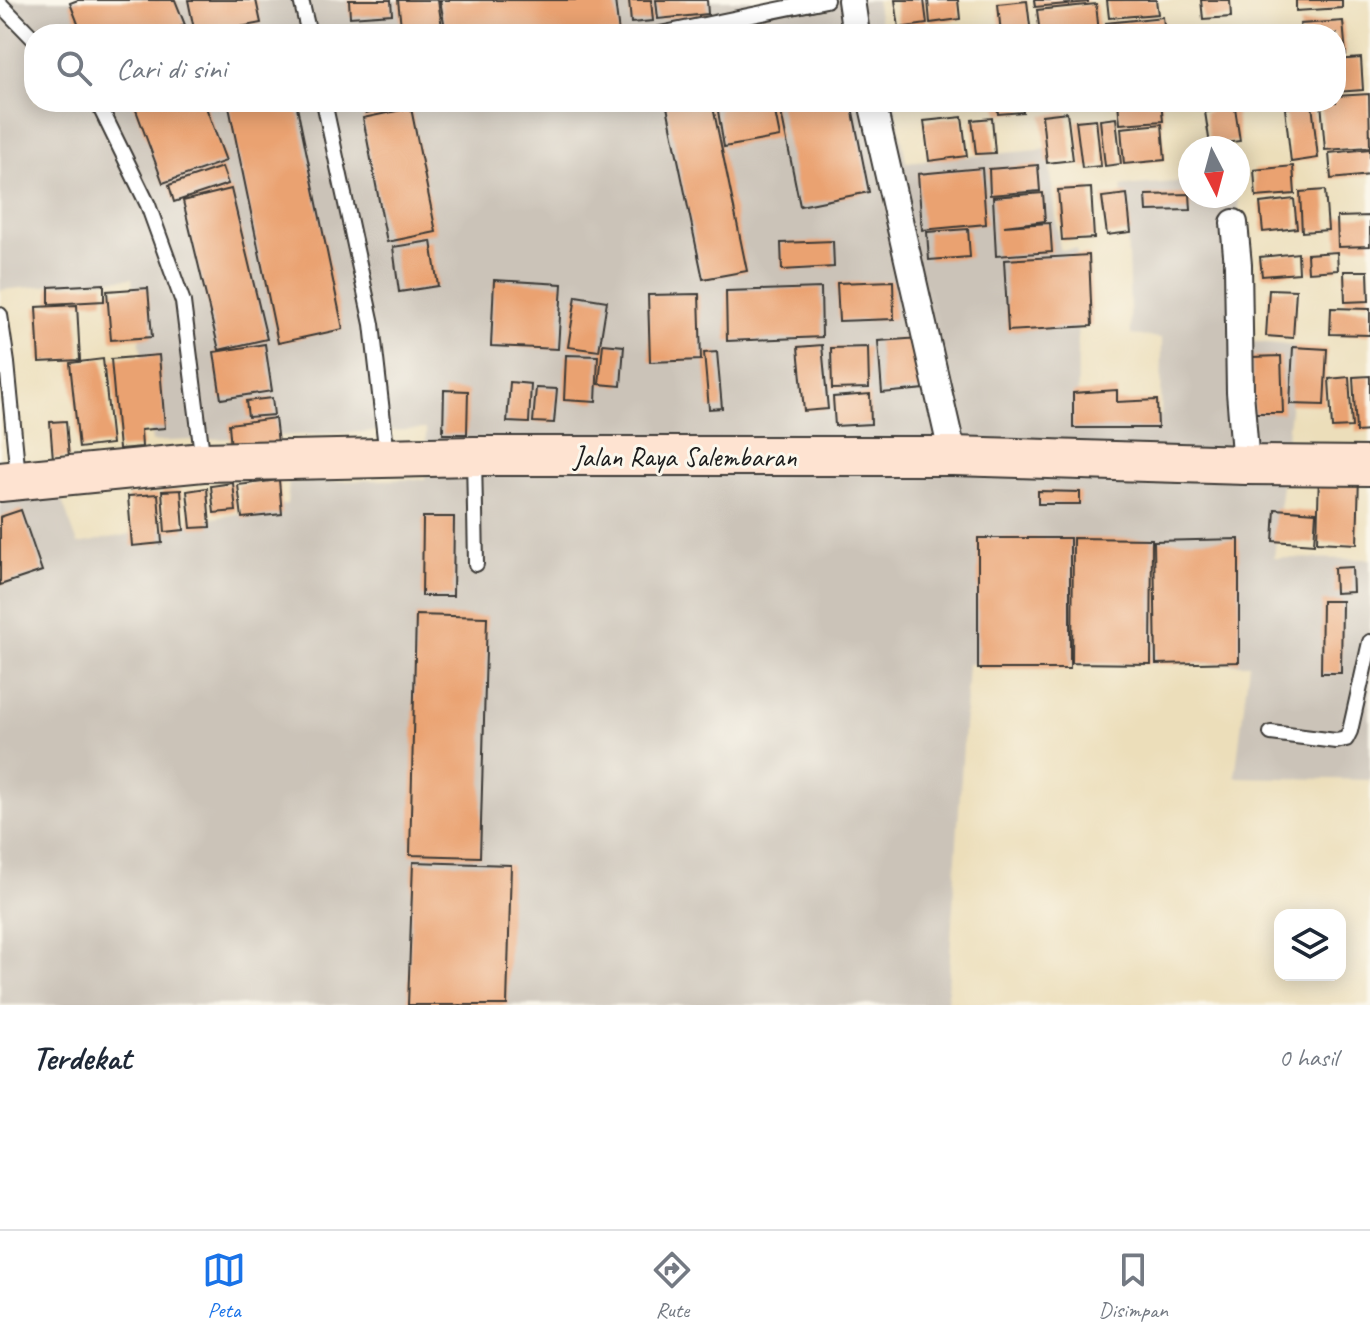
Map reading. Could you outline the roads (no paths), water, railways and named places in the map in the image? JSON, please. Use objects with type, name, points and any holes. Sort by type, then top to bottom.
[{"type":"main road","name":"Jalan Raya Salembaran","points":[[9,481],[203,462],[474,456],[953,456],[1370,466]]},
{"type":"street","points":[[851,0],[855,24]]},
{"type":"street","points":[[874,112],[953,456]]},
{"type":"street","points":[[1234,223],[1246,465]]},
{"type":"lane","points":[[301,0],[307,24]]},
{"type":"lane","points":[[709,24],[826,0]]},
{"type":"lane","points":[[0,4],[24,29]]},
{"type":"lane","points":[[101,112],[148,205],[183,302],[203,462]]},
{"type":"lane","points":[[326,112],[372,324],[387,458]]},
{"type":"lane","points":[[0,315],[7,363],[9,481]]},
{"type":"lane","points":[[474,456],[476,564]]},
{"type":"lane","points":[[1271,733],[1336,741],[1346,739],[1370,642]]}]
